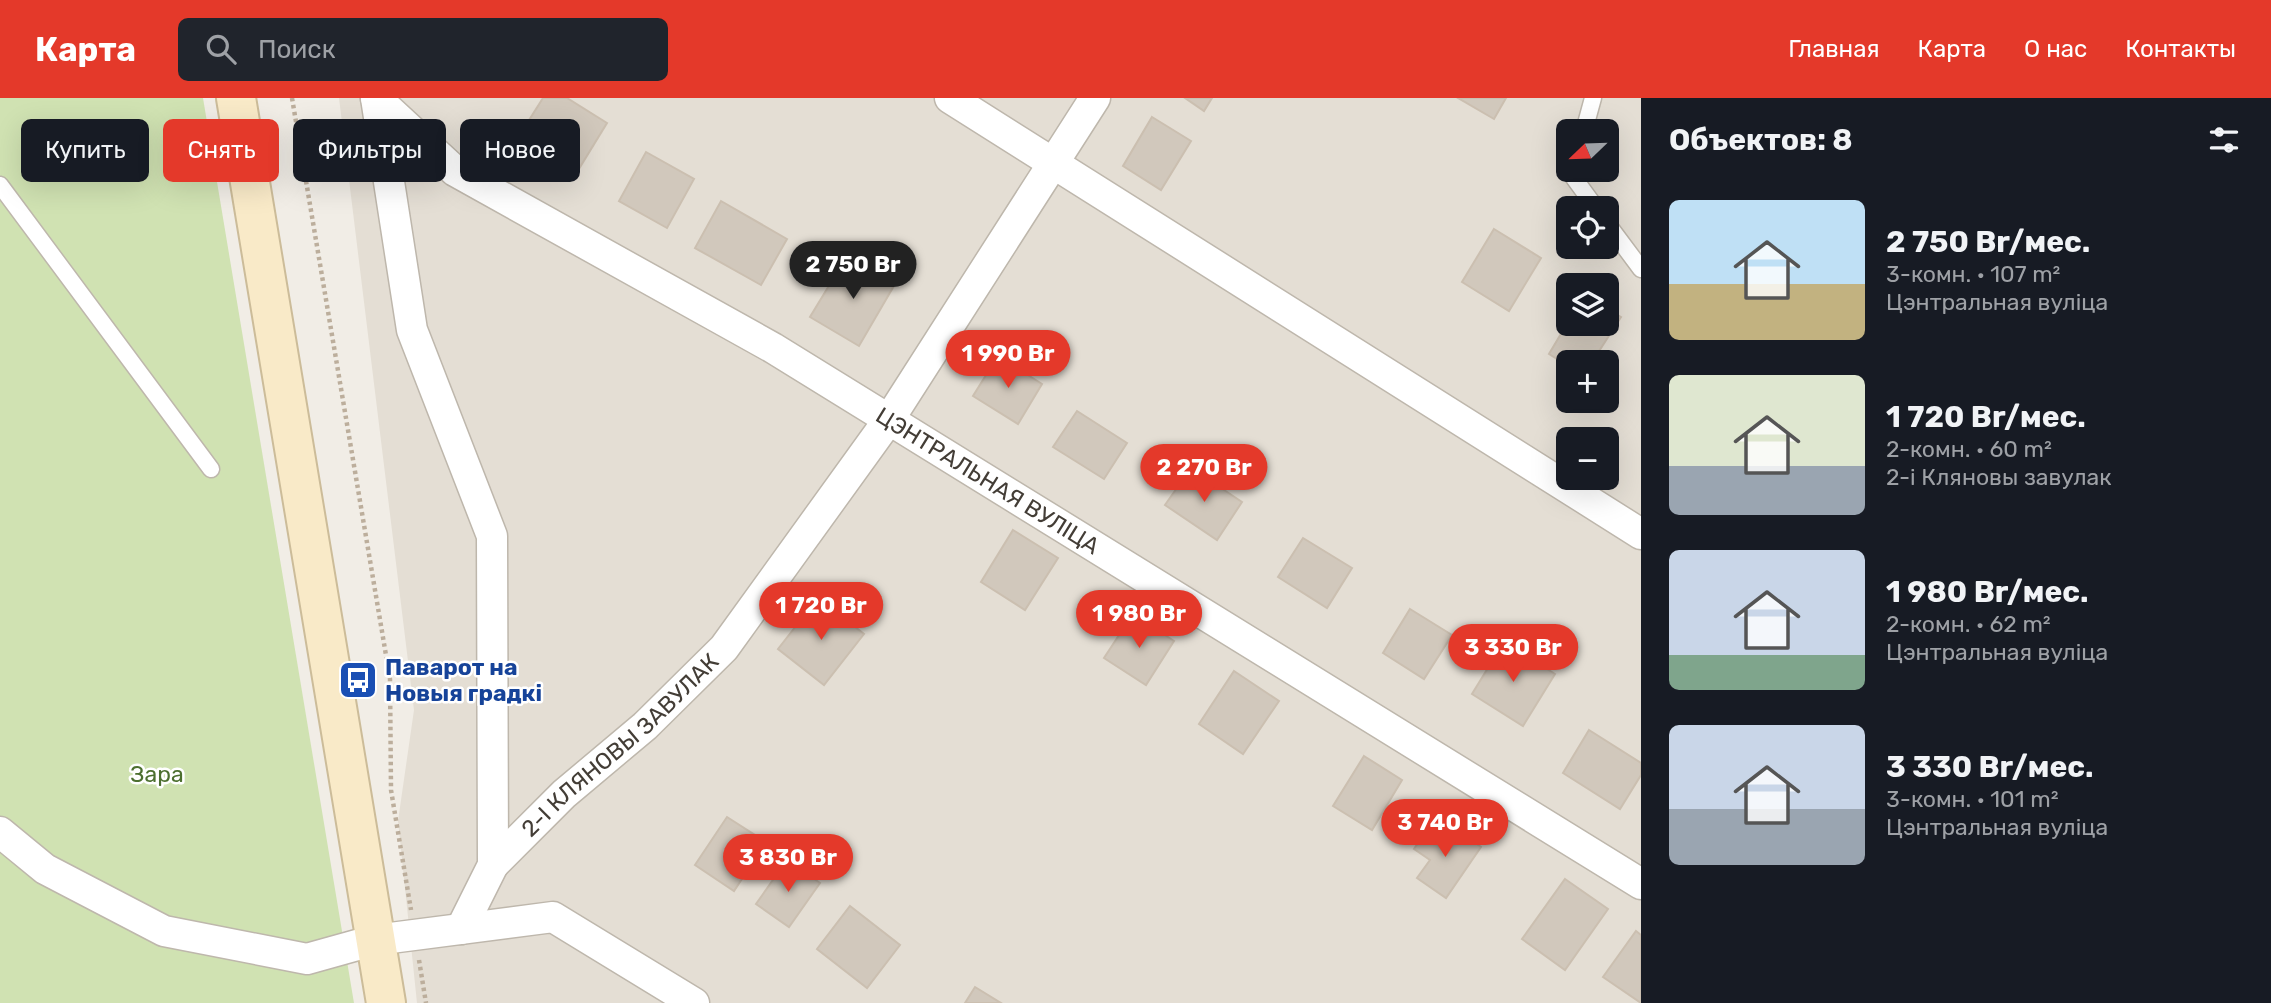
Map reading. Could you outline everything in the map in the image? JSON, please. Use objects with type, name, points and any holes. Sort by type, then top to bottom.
[{"type":"main road","points":[[236,98],[386,1003]]},
{"type":"street","points":[[376,98],[412,330],[492,536],[493,864],[461,929]]},
{"type":"street","name":"ЦЭНТРАЛЬНАЯ ВУЛІЦА","points":[[376,98],[455,171],[773,348],[890,418],[1641,884]]},
{"type":"street","points":[[950,98],[1641,534]]},
{"type":"street","name":"2-І КЛЯНОВЫ ЗАВУЛАК","points":[[493,864],[564,794],[645,726],[724,648],[890,418],[1095,98]]},
{"type":"street","points":[[0,832],[45,869],[164,931],[307,959],[376,940],[552,917],[694,1003]]},
{"type":"lane","points":[[1587,119],[1593,98]]},
{"type":"lane","points":[[0,186],[211,469]]},
{"type":"lane","points":[[1619,239],[1641,269]]},
{"type":"path","points":[[292,98],[390,679],[391,790],[413,923]]},
{"type":"path","points":[[417,950],[426,1003]]},
{"type":"shaded area","points":[[339,98],[1641,98],[1641,1003],[417,1003],[398,821],[414,710],[349,182],[446,182],[446,119],[342,119]]},
{"type":"green space","name":"Зара","points":[[0,98],[203,98],[207,119],[163,119],[163,182],[217,182],[354,1003],[0,1003]]},
{"type":"building","points":[[543,98],[567,98],[607,123],[580,167],[580,119],[530,119]]},
{"type":"building","points":[[1185,98],[1212,98],[1204,111]]},
{"type":"building","points":[[1458,98],[1506,98],[1494,119]]},
{"type":"building","points":[[1152,117],[1191,141],[1161,190],[1123,166]]},
{"type":"building","points":[[646,152],[694,179],[667,228],[619,201]]},
{"type":"building","points":[[721,201],[787,239],[761,285],[695,248]]},
{"type":"building","points":[[1494,229],[1541,258],[1509,311],[1462,282]]},
{"type":"building","points":[[847,256],[895,284],[859,346],[810,317]]},
{"type":"building","points":[[1560,336],[1609,336],[1600,350],[1556,350],[1556,358],[1549,354]]},
{"type":"building","points":[[998,356],[1042,384],[1018,424],[973,396]]},
{"type":"building","points":[[1077,411],[1127,443],[1104,479],[1053,447]]},
{"type":"building","points":[[1191,468],[1242,502],[1217,540],[1165,505]]},
{"type":"building","points":[[1013,530],[1058,558],[1025,610],[981,582]]},
{"type":"building","points":[[1303,538],[1352,568],[1327,608],[1278,577]]},
{"type":"building","points":[[818,598],[864,634],[824,685],[778,649]]},
{"type":"building","points":[[1410,609],[1452,635],[1424,679],[1383,653]]},
{"type":"building","points":[[1133,614],[1174,641],[1146,685],[1104,658]]},
{"type":"building","points":[[1504,642],[1555,674],[1523,726],[1472,694]]},
{"type":"building","points":[[1234,671],[1279,701],[1243,754],[1199,724]]},
{"type":"building","points":[[1589,730],[1641,763],[1641,775],[1620,809],[1563,773]]},
{"type":"building","points":[[1364,756],[1402,780],[1372,830],[1333,806]]},
{"type":"building","points":[[727,817],[766,842],[734,891],[695,865]]},
{"type":"building","points":[[1429,827],[1445,838],[1453,827],[1481,847],[1446,898],[1417,878],[1430,860],[1414,849]]},
{"type":"building","points":[[787,860],[820,883],[789,927],[756,904]]},
{"type":"building","points":[[1565,879],[1608,909],[1565,970],[1522,939]]},
{"type":"building","points":[[850,906],[900,945],[867,988],[817,949]]},
{"type":"building","points":[[1636,931],[1641,935],[1641,1003],[1603,977]]},
{"type":"building","points":[[975,987],[1001,1003],[965,1003]]},
{"type":"place","name":"Паварот на Новыя градкі","points":[[358,680]]}]
